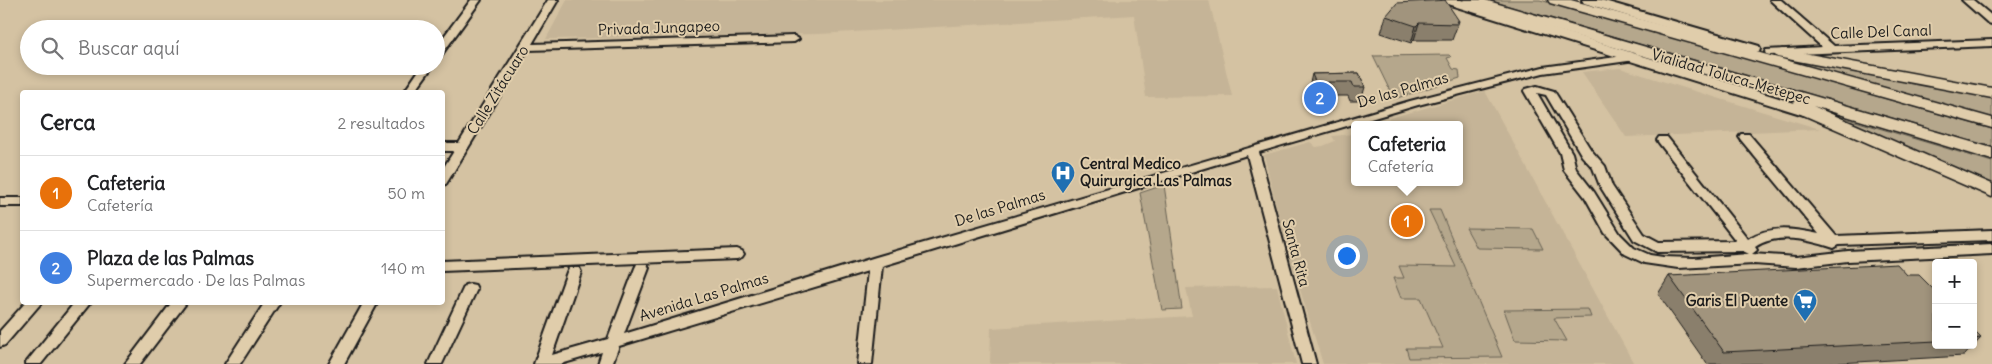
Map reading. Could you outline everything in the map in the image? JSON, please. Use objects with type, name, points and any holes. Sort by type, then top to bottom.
[{"type":"highway","name":"Vialidad Toluca-Metepec","points":[[1470,0],[1613,46],[1655,54],[1992,154]]},
{"type":"highway","name":"Vialidad Toluca-Metepec","points":[[1555,0],[1992,123]]},
{"type":"highway","points":[[1487,5],[1506,17]]},
{"type":"highway","points":[[1683,27],[1698,41]]},
{"type":"highway","points":[[1729,50],[1754,49],[1992,92]]},
{"type":"highway","points":[[1728,76],[1992,191]]},
{"type":"main road","points":[[1448,0],[1613,46],[1637,57],[1814,113]]},
{"type":"main road","points":[[1588,0],[1754,49]]},
{"type":"street","points":[[445,43],[476,0]]},
{"type":"street","name":"Calle Zitácuaro","points":[[445,176],[554,0]]},
{"type":"street","points":[[1775,0],[1830,48]]},
{"type":"street","points":[[1967,0],[1992,21]]},
{"type":"street","name":"Privada Jungapeo","points":[[524,47],[794,38]]},
{"type":"street","name":"Calle Del Canal","points":[[1770,52],[1830,48],[1992,43]]},
{"type":"street","name":"De las Palmas","points":[[1355,121],[1516,76],[1567,66],[1655,54]]},
{"type":"street","points":[[410,90],[421,75]]},
{"type":"street","points":[[1992,235],[1832,241],[1800,235],[1775,234],[1762,236],[1748,246],[1662,248],[1650,245],[1639,237],[1606,186],[1599,166],[1586,154],[1550,92],[1542,89],[1531,90],[1530,93],[1566,153],[1566,163],[1584,186],[1618,242],[1626,250],[1639,257],[1655,262],[1670,263],[1757,259],[1793,262],[1846,256],[1992,249]]},
{"type":"street","name":"De las Palmas","points":[[876,262],[1351,122]]},
{"type":"street","points":[[1745,137],[1846,256]]},
{"type":"street","points":[[1663,140],[1757,259]]},
{"type":"street","points":[[445,147],[462,147]]},
{"type":"street","name":"Santa Rita","points":[[1252,150],[1309,364]]},
{"type":"street","points":[[1566,153],[1586,154]]},
{"type":"street","points":[[1584,186],[1606,186]]},
{"type":"street","points":[[445,266],[737,254]]},
{"type":"street","points":[[865,364],[876,262]]},
{"type":"street","name":"Avenida Las Palmas","points":[[541,364],[876,262]]},
{"type":"street","points":[[606,364],[642,268]]},
{"type":"street","points":[[541,364],[574,272]]},
{"type":"street","points":[[435,364],[470,289]]},
{"type":"street","points":[[0,341],[32,305]]},
{"type":"street","points":[[32,364],[81,305]]},
{"type":"street","points":[[132,364],[178,305]]},
{"type":"street","points":[[232,364],[271,305]]},
{"type":"street","points":[[336,364],[370,305]]},
{"type":"shaded area","points":[[567,0],[1209,0],[1232,96],[1146,97],[1134,15],[819,34],[546,39]]},
{"type":"shaded area","points":[[1488,0],[1540,0],[1992,129],[1992,147]]},
{"type":"shaded area","points":[[1449,55],[1451,57],[1447,58],[1453,69],[1459,70],[1460,78],[1394,99],[1373,56]]},
{"type":"shaded area","points":[[1774,58],[1992,96],[1992,119]]},
{"type":"shaded area","points":[[1620,68],[1820,129],[1626,137],[1582,72]]},
{"type":"shaded area","points":[[1485,91],[1634,364],[1323,364],[1285,241],[1264,155],[1310,142],[1316,147],[1323,146],[1335,141],[1332,136],[1351,134],[1351,186],[1463,186],[1463,121],[1384,121]]},
{"type":"shaded area","points":[[1805,106],[1992,162],[1992,187]]},
{"type":"shaded area","points":[[1164,185],[1182,309],[1162,310],[1140,193]]},
{"type":"shaded area","points":[[1429,210],[1440,210],[1502,357],[1409,358],[1406,348],[1443,348],[1421,298],[1401,298],[1393,278],[1404,278],[1399,266],[1456,267]]},
{"type":"shaded area","points":[[1466,228],[1533,229],[1543,249],[1477,248]]},
{"type":"shaded area","points":[[1277,286],[1296,364],[990,364],[991,328],[1192,316],[1186,288]]},
{"type":"shaded area","points":[[1588,309],[1591,317],[1554,318],[1567,341],[1515,340],[1504,310]]},
{"type":"building","points":[[1445,0],[1459,21],[1456,21],[1458,24],[1419,23],[1416,26],[1386,16],[1397,3]]},
{"type":"building","points":[[1359,73],[1365,87],[1354,87],[1352,82],[1328,82],[1335,97],[1329,97],[1323,101],[1312,74]]},
{"type":"building","name":"Garis El Puente","points":[[1897,264],[1907,275],[1919,275],[1932,288],[1932,341],[1724,352],[1669,276]]},
{"type":"place","name":"Plaza de las Palmas","points":[[1320,98]]},
{"type":"place","name":"Central Medico Quirurgica Las Palmas","points":[[1063,194]]},
{"type":"place","name":"Cafeteria","points":[[1407,221]]},
{"type":"place","name":"Garis El Puente","points":[[1805,322]]}]
